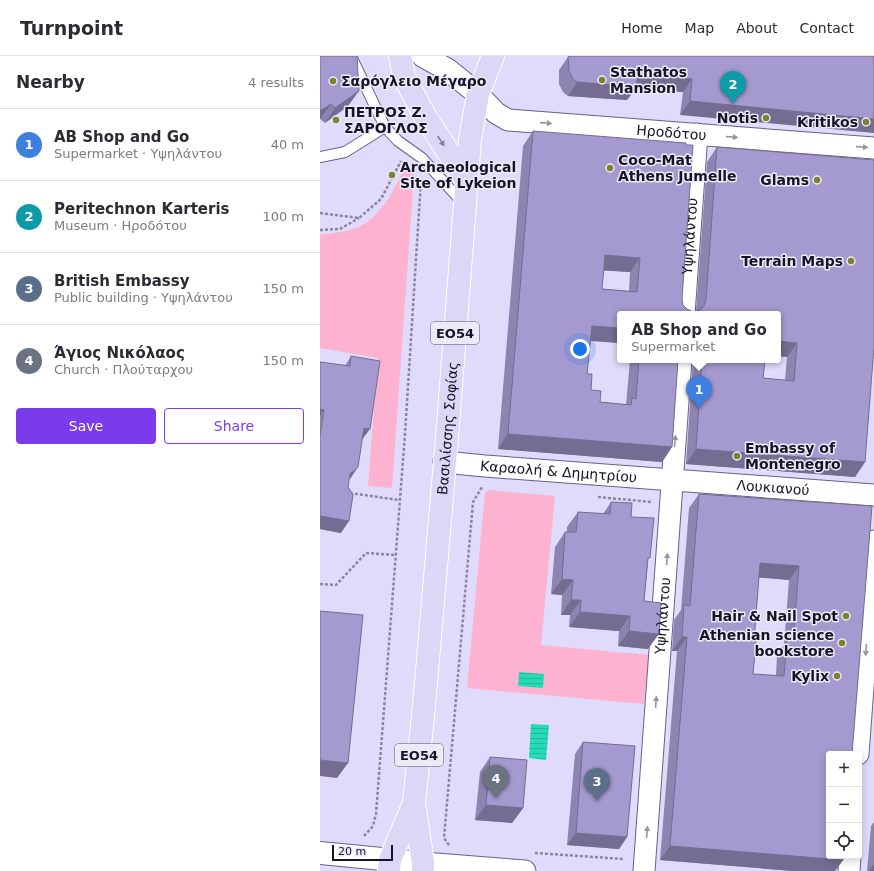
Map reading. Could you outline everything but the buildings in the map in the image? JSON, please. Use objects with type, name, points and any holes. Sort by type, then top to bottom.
[{"type":"main road","points":[[400,56],[404,77],[425,116],[466,180]]},
{"type":"main road","name":"Βασιλίσσης Σοφίας","points":[[407,865],[424,706],[471,129],[478,94],[493,56]]},
{"type":"main road","name":"Βασιλίσσης Σοφίας","points":[[407,865],[414,803]]},
{"type":"street","points":[[423,56],[448,70],[478,94]]},
{"type":"street","name":"Ηροδότου","points":[[478,94],[496,113],[508,120],[874,148]]},
{"type":"street","name":"Υψηλάντου","points":[[684,311],[697,134]]},
{"type":"street","name":"Υψηλάντου","points":[[644,866],[681,363]]},
{"type":"street","name":"Καραολή & Δημητρίου","points":[[444,462],[672,480]]},
{"type":"street","name":"Λουκιανού","points":[[672,480],[874,495]]},
{"type":"street","points":[[858,751],[874,541]]},
{"type":"street","points":[[320,853],[407,865],[526,861]]},
{"type":"street","points":[[849,871],[850,859]]},
{"type":"lane","points":[[351,56],[385,127],[398,141],[422,158],[465,204]]},
{"type":"lane","points":[[320,157],[345,152],[385,127]]},
{"type":"path","points":[[320,230],[340,229],[359,218],[381,199],[407,148]]},
{"type":"path","points":[[364,836],[373,826],[376,814],[405,434],[422,175]]},
{"type":"path","points":[[320,213],[359,218]]},
{"type":"path","points":[[450,846],[444,838],[473,502],[482,487],[487,487]]},
{"type":"path","points":[[348,493],[399,500]]},
{"type":"path","points":[[593,496],[670,504]]},
{"type":"path","points":[[320,584],[336,585],[366,553],[395,555]]},
{"type":"path","points":[[526,861],[644,866]]},
{"type":"shaded area","points":[[404,169],[414,174],[392,488],[368,486],[378,358],[320,348],[320,235],[357,228],[373,217],[380,211],[391,195]]},
{"type":"shaded area","points":[[489,490],[555,496],[541,645],[649,655],[644,704],[467,688],[485,493]]},
{"type":"shaded area","points":[[519,672],[544,674],[543,688],[518,686]]},
{"type":"shaded area","points":[[531,724],[549,725],[546,760],[529,758]]},
{"type":"place","name":"Stathatos Mansion","points":[[602,80]]},
{"type":"place","name":"Σαρόγλειο Μέγαρο","points":[[333,81]]},
{"type":"place","name":"Peritechnon Karteris","points":[[733,104]]},
{"type":"place","name":"Notis","points":[[766,118]]},
{"type":"place","name":"ΠΕΤΡΟΣ Ζ. ΣΑΡΟΓΛΟΣ","points":[[336,120]]},
{"type":"place","name":"Kritikos","points":[[866,122]]},
{"type":"place","name":"Coco-Mat Athens Jumelle","points":[[610,168]]},
{"type":"place","name":"Archaeological Site of Lykeion","points":[[392,175]]},
{"type":"place","name":"Glams","points":[[817,180]]},
{"type":"place","name":"Terrain Maps","points":[[851,261]]},
{"type":"place","name":"AB Shop and Go","points":[[699,409]]},
{"type":"place","name":"Embassy of Montenegro","points":[[737,456]]},
{"type":"place","name":"Hair & Nail Spot","points":[[846,616]]},
{"type":"place","name":"Athenian science bookstore","points":[[842,643]]},
{"type":"place","name":"Kylix","points":[[837,676]]},
{"type":"place","name":"Άγιος Νικόλαος","points":[[496,798]]},
{"type":"place","name":"British Embassy","points":[[597,801]]}]
